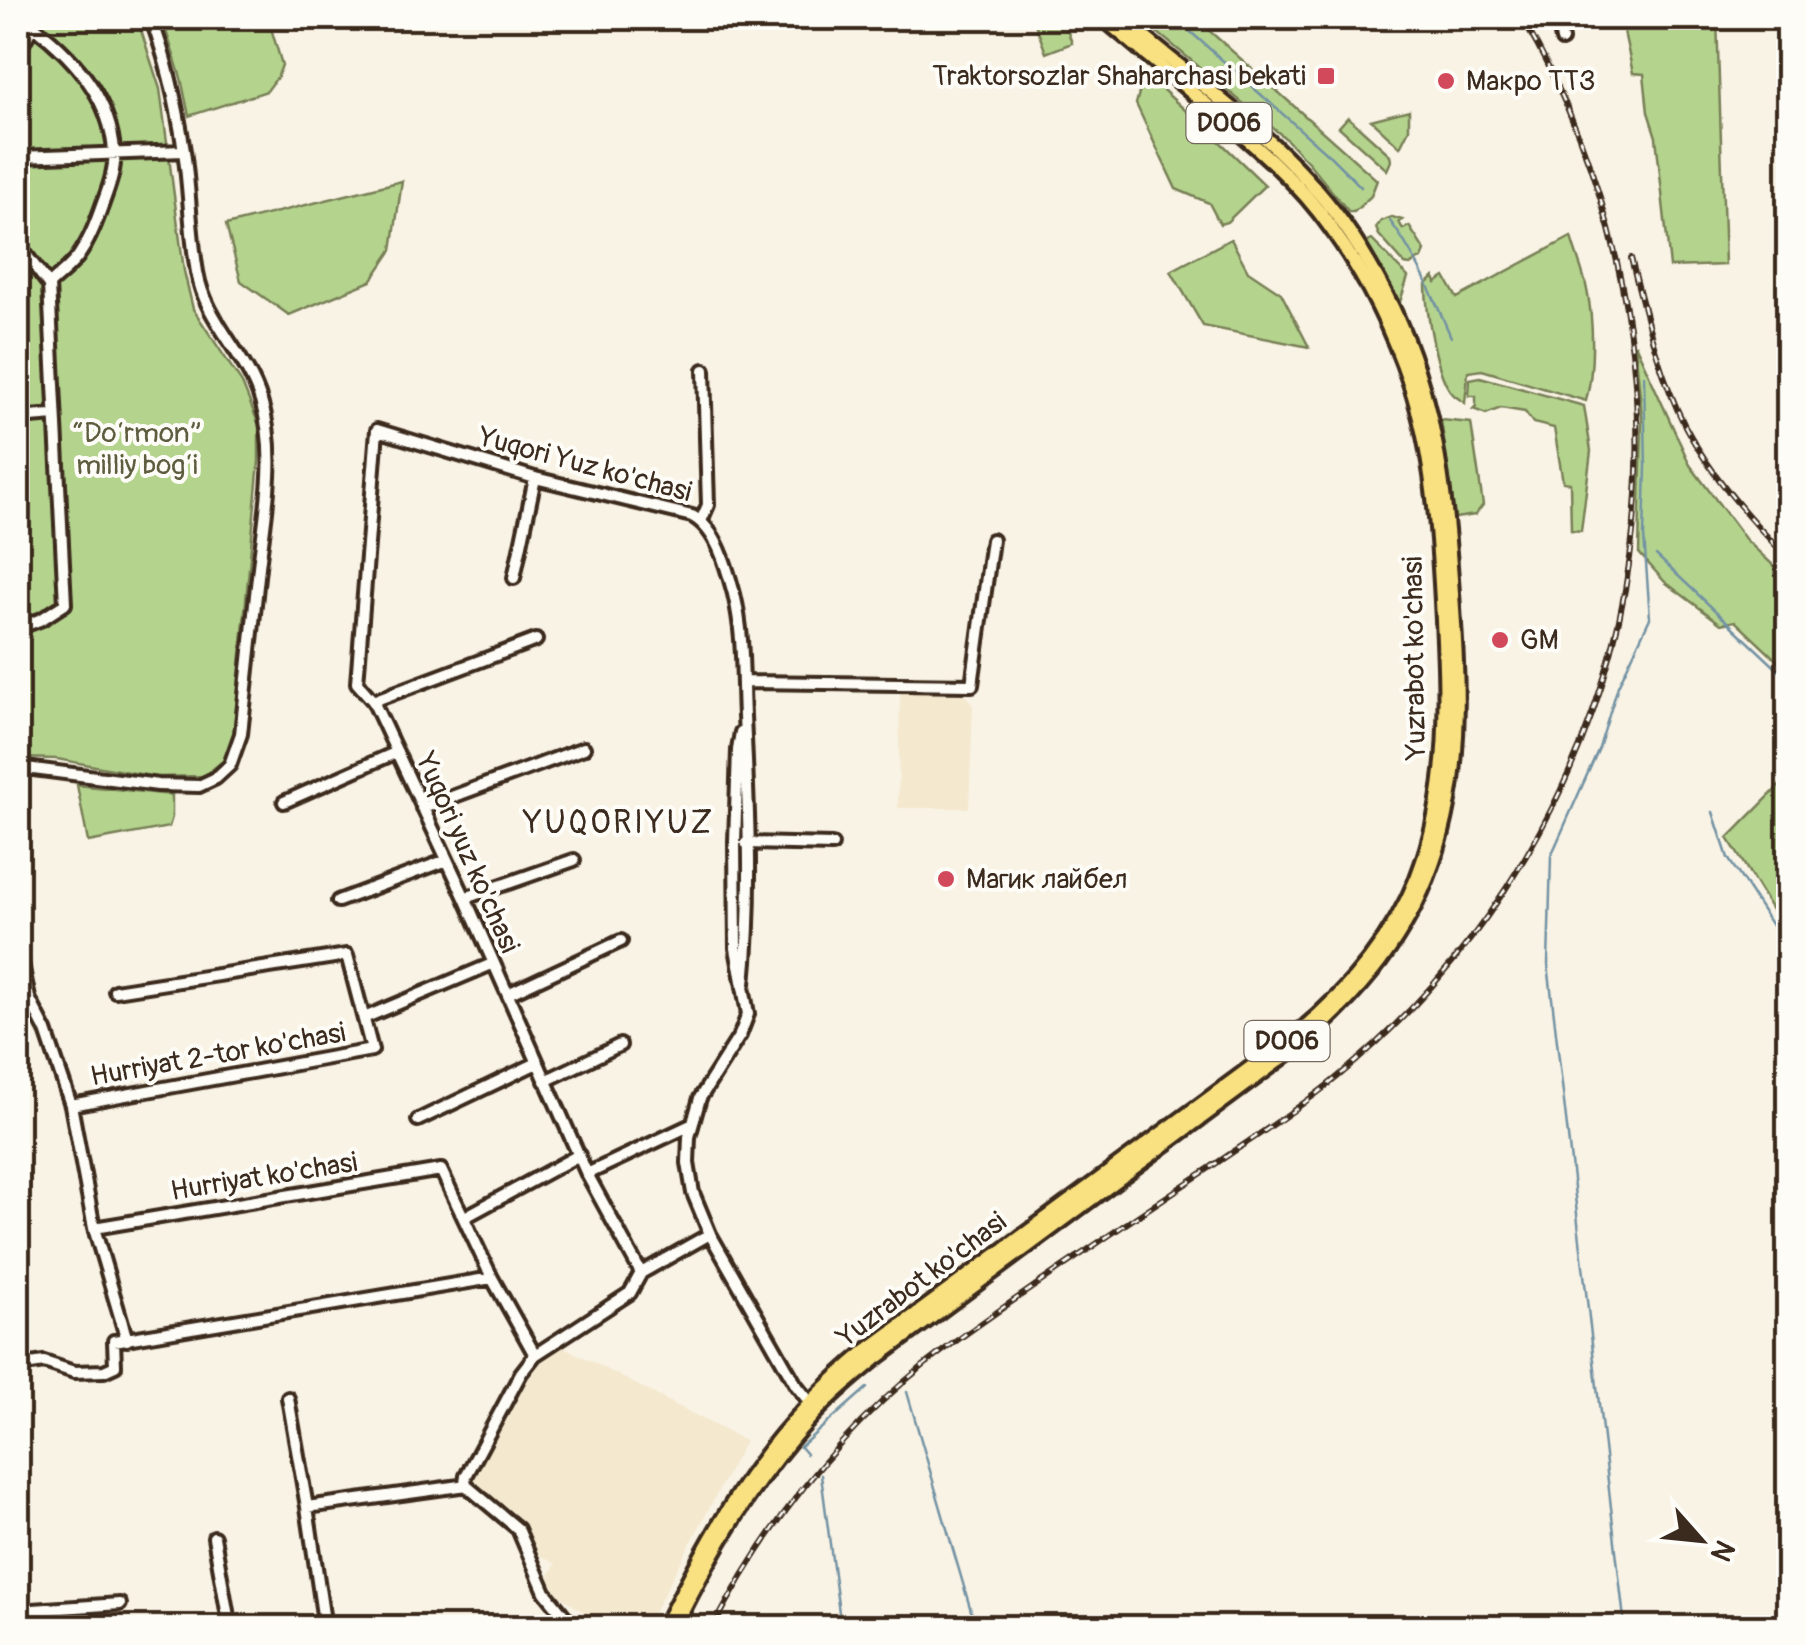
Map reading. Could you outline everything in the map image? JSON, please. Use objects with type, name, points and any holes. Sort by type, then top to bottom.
[{"type":"main road","name":"Yuzrabot ko'chasi","points":[[1103,18],[1270,159],[1347,240]]},
{"type":"main road","name":"Yuzrabot ko'chasi","points":[[664,1628],[737,1494],[769,1449],[813,1406],[926,1314],[1294,1049],[1335,1015],[1384,958],[1412,910],[1428,876],[1447,811],[1457,732],[1457,666],[1444,502],[1429,412],[1412,356],[1382,290],[1309,182],[1256,129],[1121,18]]},
{"type":"main road","name":"Yuzrabot ko'chasi","points":[[674,1628],[746,1498],[813,1406]]},
{"type":"street","points":[[18,767],[199,786],[226,770],[239,744],[265,517],[267,426],[252,378],[200,288],[184,151],[170,80],[151,18]]},
{"type":"street","points":[[1558,18],[1562,40]]},
{"type":"street","points":[[18,52],[33,22],[61,47],[91,82],[109,121],[115,154],[103,203],[80,255],[49,285]]},
{"type":"street","points":[[18,156],[184,151]]},
{"type":"street","points":[[18,244],[49,285],[65,604],[18,628]]},
{"type":"street","points":[[701,521],[708,505],[704,370]]},
{"type":"street","points":[[18,418],[56,415]]},
{"type":"street","name":"Yuqori Yuz ko'chasi","points":[[378,430],[535,478],[692,516],[714,537],[733,593],[744,682],[748,757],[748,942],[744,984]]},
{"type":"street","name":"Yuqori yuz ko'chasi","points":[[378,430],[357,681],[372,701],[397,752],[587,1174],[641,1273]]},
{"type":"street","points":[[514,578],[535,478]]},
{"type":"street","points":[[744,682],[972,684],[992,540]]},
{"type":"street","points":[[372,701],[536,640]]},
{"type":"street","name":"Yuqori Yuz ko'chasi","points":[[744,714],[738,750],[734,842],[736,948],[748,1014],[740,1036],[700,1098],[691,1125],[690,1176],[710,1234],[796,1385],[813,1406]]},
{"type":"street","points":[[422,808],[584,748]]},
{"type":"street","points":[[284,802],[397,752]]},
{"type":"street","points":[[734,842],[832,845]]},
{"type":"street","points":[[338,901],[447,860]]},
{"type":"street","points":[[465,898],[574,860]]},
{"type":"street","points":[[508,994],[621,942]]},
{"type":"street","points":[[18,944],[29,998],[46,1031],[71,1104],[94,1228],[127,1340]]},
{"type":"street","points":[[115,991],[346,955],[364,1018],[492,964]]},
{"type":"street","name":"Hurriyat 2-tor ko'chasi","points":[[71,1104],[372,1050],[364,1018]]},
{"type":"street","points":[[545,1081],[620,1044]]},
{"type":"street","points":[[418,1120],[537,1063]]},
{"type":"street","points":[[587,1174],[691,1125]]},
{"type":"street","points":[[536,1356],[492,1278],[465,1217],[579,1155]]},
{"type":"street","name":"Hurriyat ko'chasi","points":[[94,1228],[441,1170],[465,1217]]},
{"type":"street","points":[[574,1628],[545,1592],[518,1529],[468,1486],[466,1476],[522,1373],[536,1356],[630,1292],[641,1273],[710,1234]]},
{"type":"street","points":[[18,1366],[44,1362],[74,1372],[110,1370],[115,1366],[114,1341],[492,1278]]},
{"type":"street","points":[[288,1398],[325,1628]]},
{"type":"street","points":[[308,1507],[468,1486]]},
{"type":"street","points":[[214,1537],[230,1628]]},
{"type":"street","points":[[18,1611],[120,1604]]},
{"type":"shaded area","points":[[947,688],[966,695],[973,706],[969,808],[898,808],[900,690]]},
{"type":"shaded area","points":[[558,1344],[745,1441],[646,1627],[604,1627],[558,1594],[547,1578],[556,1564],[539,1555],[528,1533],[476,1488],[472,1478],[526,1373]]},
{"type":"green space","name":"“Do‘rmon” milliy bog‘i","points":[[18,18],[137,18],[160,89],[184,271],[193,309],[242,383],[259,425],[233,739],[224,760],[204,776],[156,777],[57,759],[18,758]]},
{"type":"green space","points":[[162,18],[268,18],[282,65],[278,76],[267,91],[189,116]]},
{"type":"green space","points":[[1033,18],[1063,18],[1072,43],[1046,53]]},
{"type":"green space","points":[[1140,18],[1195,18],[1377,180],[1371,196],[1349,212],[1285,138]]},
{"type":"green space","points":[[1621,18],[1717,18],[1725,265],[1670,267],[1656,137],[1648,112],[1644,74],[1633,73]]},
{"type":"green space","points":[[1154,82],[1265,185],[1227,222],[1220,224],[1209,203],[1176,189],[1136,104],[1140,89]]},
{"type":"green space","points":[[1409,110],[1409,129],[1400,147],[1371,120]]},
{"type":"green space","points":[[1348,117],[1390,155],[1387,170],[1339,127]]},
{"type":"green space","points":[[402,181],[392,250],[371,281],[289,315],[241,281],[226,225]]},
{"type":"green space","points":[[1392,217],[1402,220],[1399,222],[1403,229],[1409,226],[1425,251],[1422,258],[1410,265],[1405,264],[1376,228]]},
{"type":"green space","points":[[1571,237],[1586,284],[1591,317],[1592,361],[1586,401],[1482,370],[1468,372],[1465,403],[1452,393],[1441,372],[1426,285],[1434,277],[1436,283],[1445,277],[1457,298]]},
{"type":"green space","points":[[1231,239],[1248,271],[1281,293],[1309,347],[1203,326],[1171,271]]},
{"type":"green space","points":[[1372,240],[1408,277],[1400,302],[1368,248]]},
{"type":"green space","points":[[1635,344],[1690,465],[1746,540],[1788,579],[1788,671],[1735,621],[1721,624],[1665,582],[1639,553],[1642,418]]},
{"type":"green space","points":[[1480,377],[1584,406],[1591,451],[1581,531],[1571,530],[1570,483],[1563,482],[1554,428],[1533,423],[1525,412],[1501,408],[1486,414],[1473,409],[1476,396],[1469,396],[1470,379]]},
{"type":"green space","points":[[1441,420],[1471,423],[1483,505],[1475,515],[1455,518]]},
{"type":"green space","points":[[1788,777],[1788,936],[1728,838]]},
{"type":"green space","points":[[77,785],[172,795],[169,827],[88,842]]},
{"type":"waterway","points":[[1175,18],[1361,187]]},
{"type":"waterway","points":[[1390,221],[1416,263],[1451,337]]},
{"type":"waterway","points":[[1625,1628],[1548,964],[1551,856],[1599,748],[1618,686],[1650,618],[1644,536],[1644,376]]},
{"type":"waterway","points":[[1656,555],[1788,679]]},
{"type":"waterway","points":[[1713,812],[1728,858],[1788,950]]},
{"type":"waterway","points":[[806,1454],[800,1447],[867,1388]]},
{"type":"waterway","points":[[907,1392],[976,1628]]},
{"type":"waterway","points":[[821,1475],[841,1628]]},
{"type":"railway","points":[[713,1628],[781,1518],[834,1451],[895,1390],[958,1339],[1335,1079],[1395,1025],[1450,965],[1498,900],[1540,831],[1575,758],[1602,682],[1622,604],[1634,523],[1636,392],[1629,326],[1600,198],[1579,136],[1522,18]]},
{"type":"railway","points":[[1631,258],[1660,365],[1685,426],[1732,496],[1788,558]]},
{"type":"place","name":"Traktorsozlar Shaharchasi bekati","points":[[1326,76]]},
{"type":"place","name":"Макро ТТЗ","points":[[1446,81]]},
{"type":"place","name":"GM","points":[[1500,640]]},
{"type":"place","name":"Магик лайбел","points":[[946,879]]},
{"type":"district","name":"YUQORIYUZ","points":[[619,823]]}]
